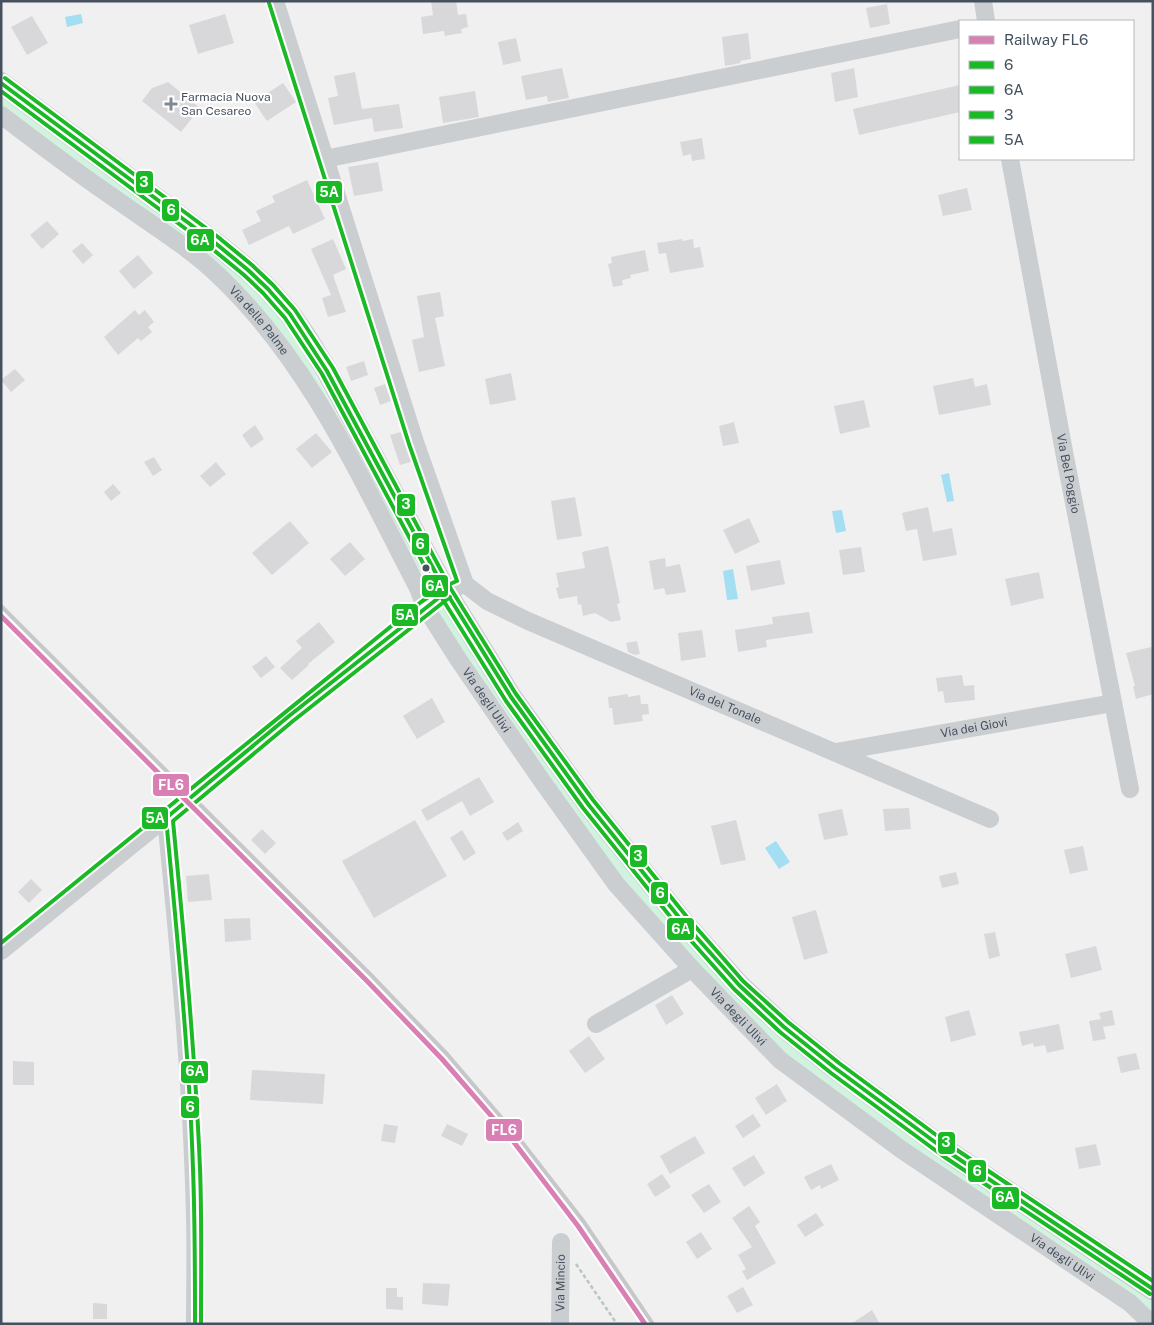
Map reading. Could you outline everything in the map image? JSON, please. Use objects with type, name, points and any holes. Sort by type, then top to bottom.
[{"type":"main road","points":[[1,83],[214,242],[248,270],[279,302],[306,337],[456,588],[511,697],[588,804],[682,921],[739,985],[784,1027],[835,1068],[939,1145],[1153,1289]]},
{"type":"street","points":[[1,951],[425,607],[456,588],[415,442],[275,1]]},
{"type":"street","points":[[983,1],[986,20]]},
{"type":"street","points":[[325,159],[959,29]]},
{"type":"street","name":"Via delle Palme","points":[[1,115],[95,185],[195,255],[222,279],[261,322],[330,420],[418,588],[425,607]]},
{"type":"street","name":"Via Bel Poggio","points":[[1010,160],[1112,703],[1130,789]]},
{"type":"street","name":"Via del Tonale","points":[[456,588],[528,621],[990,819]]},
{"type":"street","name":"Via degli Ulivi","points":[[425,607],[536,773],[616,884],[692,969],[780,1060],[910,1156],[1130,1303],[1152,1324]]},
{"type":"street","name":"Via dei Giovi","points":[[836,752],[1112,703]]},
{"type":"street","points":[[166,818],[185,1031],[195,1218],[195,1324]]},
{"type":"street","points":[[596,1024],[692,969]]},
{"type":"street","name":"Via Mincio","points":[[560,1324],[561,1242]]},
{"type":"path","points":[[561,1242],[617,1324]]},
{"type":"green space","points":[[1,97],[218,256],[258,290],[293,335],[423,570],[415,574],[242,295],[1,112]]},
{"type":"green space","points":[[443,607],[711,968],[1153,1301],[1153,1320],[787,1061],[636,902],[434,613]]},
{"type":"water","points":[[81,14],[83,23],[67,27],[65,17]]},
{"type":"water","points":[[949,473],[954,501],[947,502],[941,475]]},
{"type":"water","points":[[842,510],[846,531],[836,533],[832,511]]},
{"type":"water","points":[[733,569],[738,599],[727,600],[723,571]]},
{"type":"water","points":[[776,841],[790,862],[779,869],[765,848]]},
{"type":"building","points":[[431,1],[456,1],[458,15],[466,14],[468,27],[461,29],[462,33],[445,36],[444,31],[423,34],[421,17],[433,15]]},
{"type":"building","points":[[887,4],[890,24],[870,28],[866,8]]},
{"type":"building","points":[[225,14],[234,43],[198,54],[189,25]]},
{"type":"building","points":[[32,16],[48,43],[27,55],[11,27]]},
{"type":"building","points":[[748,33],[751,59],[725,66],[722,37]]},
{"type":"building","points":[[516,38],[521,61],[503,65],[498,42]]},
{"type":"building","points":[[562,68],[569,98],[548,102],[547,96],[526,100],[521,76]]},
{"type":"building","points":[[854,68],[858,97],[835,102],[831,73]]},
{"type":"building","points":[[355,72],[362,109],[399,104],[403,128],[374,132],[372,118],[334,125],[328,98],[338,96],[334,76]]},
{"type":"building","name":"Farmacia Nuova San Cesareo","points":[[168,82],[200,108],[181,132],[142,101],[152,88]]},
{"type":"building","points":[[283,83],[296,102],[267,121],[254,102]]},
{"type":"building","points":[[959,85],[959,112],[859,135],[853,109]]},
{"type":"building","points":[[475,91],[479,117],[443,123],[439,97]]},
{"type":"building","points":[[702,138],[705,159],[692,161],[691,154],[683,156],[680,142]]},
{"type":"building","points":[[378,162],[383,191],[354,196],[348,167]]},
{"type":"building","points":[[307,180],[325,219],[293,234],[289,226],[249,245],[242,230],[261,221],[256,211],[275,202],[272,196]]},
{"type":"building","points":[[967,188],[972,210],[943,216],[938,195]]},
{"type":"building","points":[[47,221],[59,234],[42,249],[30,235]]},
{"type":"building","points":[[333,239],[346,269],[333,275],[346,312],[328,317],[322,298],[331,295],[311,249]]},
{"type":"building","points":[[682,239],[683,241],[693,239],[694,248],[700,247],[704,267],[670,273],[666,253],[659,254],[657,243]]},
{"type":"building","points":[[82,243],[93,255],[83,264],[72,251]]},
{"type":"building","points":[[645,250],[649,271],[630,275],[631,278],[622,280],[623,285],[613,287],[608,264],[612,263],[611,257]]},
{"type":"building","points":[[138,255],[153,273],[134,289],[119,271]]},
{"type":"building","points":[[440,292],[444,316],[435,318],[445,366],[419,372],[412,340],[424,337],[417,296]]},
{"type":"building","points":[[135,310],[139,315],[145,310],[154,322],[148,327],[152,332],[141,341],[138,338],[118,355],[104,337]]},
{"type":"building","points":[[364,361],[368,375],[351,381],[346,367]]},
{"type":"building","points":[[15,369],[25,380],[11,392],[1,380]]},
{"type":"building","points":[[511,373],[516,400],[490,405],[485,379]]},
{"type":"building","points":[[973,378],[975,387],[987,384],[991,405],[939,415],[933,386]]},
{"type":"building","points":[[385,384],[391,401],[380,405],[374,388]]},
{"type":"building","points":[[864,400],[870,427],[840,434],[834,406]]},
{"type":"building","points":[[734,422],[739,443],[723,446],[719,426]]},
{"type":"building","points":[[255,425],[264,439],[251,448],[242,435]]},
{"type":"building","points":[[401,432],[411,462],[400,465],[390,435]]},
{"type":"building","points":[[316,433],[332,452],[312,468],[296,449]]},
{"type":"building","points":[[154,457],[162,470],[153,476],[144,462]]},
{"type":"building","points":[[216,462],[226,474],[210,487],[200,476]]},
{"type":"building","points":[[113,484],[121,493],[111,501],[104,492]]},
{"type":"building","points":[[575,497],[582,536],[557,540],[551,501]]},
{"type":"building","points":[[928,507],[933,532],[952,528],[957,555],[923,561],[917,529],[906,531],[902,513]]},
{"type":"building","points":[[749,518],[760,542],[735,554],[723,530]]},
{"type":"building","points":[[290,521],[309,543],[272,575],[252,553]]},
{"type":"building","points":[[350,542],[365,559],[345,576],[330,559]]},
{"type":"building","points":[[608,546],[620,603],[617,604],[621,620],[611,622],[595,613],[583,616],[581,604],[578,605],[577,596],[559,599],[556,588],[559,587],[556,573],[585,568],[582,552]]},
{"type":"building","points":[[861,547],[865,572],[843,575],[839,550]]},
{"type":"building","points":[[665,558],[666,567],[680,564],[686,592],[666,595],[664,588],[654,590],[649,561]]},
{"type":"building","points":[[780,560],[785,584],[751,591],[746,566]]},
{"type":"building","points":[[1039,572],[1044,598],[1011,606],[1005,579]]},
{"type":"building","points":[[809,612],[813,633],[766,640],[767,647],[738,652],[735,630],[773,624],[772,617]]},
{"type":"building","points":[[319,622],[335,642],[292,680],[280,668],[302,648],[296,641]]},
{"type":"building","points":[[702,630],[706,657],[681,661],[678,633]]},
{"type":"building","points":[[637,641],[640,654],[635,655],[628,652],[626,643]]},
{"type":"building","points":[[1151,647],[1153,653],[1153,694],[1136,699],[1133,686],[1135,686],[1126,653]]},
{"type":"building","points":[[266,656],[275,667],[261,678],[252,667]]},
{"type":"building","points":[[962,675],[964,686],[974,685],[975,700],[945,703],[943,691],[938,692],[936,678]]},
{"type":"building","points":[[628,694],[628,697],[640,695],[641,704],[648,704],[649,714],[642,715],[643,721],[614,725],[612,708],[609,708],[608,697]]},
{"type":"building","points":[[432,698],[445,722],[417,739],[403,716]]},
{"type":"building","points":[[479,777],[494,802],[470,816],[462,801],[427,821],[421,810]]},
{"type":"building","points":[[909,808],[911,829],[885,831],[883,809]]},
{"type":"building","points":[[842,809],[848,835],[824,840],[818,814]]},
{"type":"building","points":[[415,820],[447,876],[374,918],[342,861]]},
{"type":"building","points":[[736,820],[746,860],[721,865],[711,826]]},
{"type":"building","points":[[518,822],[523,831],[507,841],[502,833]]},
{"type":"building","points":[[262,829],[276,843],[265,854],[251,840]]},
{"type":"building","points":[[462,830],[476,853],[464,861],[450,838]]},
{"type":"building","points":[[1083,846],[1088,870],[1070,874],[1064,850]]},
{"type":"building","points":[[956,872],[959,884],[942,888],[939,876]]},
{"type":"building","points":[[209,874],[212,900],[188,902],[186,876]]},
{"type":"building","points":[[31,879],[42,890],[29,903],[18,892]]},
{"type":"building","points":[[816,910],[828,953],[804,960],[792,917]]},
{"type":"building","points":[[250,918],[251,940],[225,942],[224,919]]},
{"type":"building","points":[[995,932],[1000,956],[989,959],[984,934]]},
{"type":"building","points":[[1096,946],[1102,970],[1071,978],[1065,954]]},
{"type":"building","points":[[672,995],[684,1014],[666,1025],[655,1005]]},
{"type":"building","points":[[969,1010],[976,1035],[951,1042],[945,1017]]},
{"type":"building","points":[[1112,1010],[1115,1025],[1103,1027],[1106,1039],[1093,1041],[1089,1021],[1101,1019],[1099,1013]]},
{"type":"building","points":[[1059,1024],[1064,1049],[1047,1053],[1045,1045],[1034,1047],[1033,1043],[1022,1046],[1019,1032]]},
{"type":"building","points":[[589,1036],[605,1059],[585,1073],[569,1051]]},
{"type":"building","points":[[1136,1053],[1140,1069],[1121,1073],[1117,1057]]},
{"type":"building","points":[[13,1061],[34,1062],[34,1085],[13,1085]]},
{"type":"building","points":[[252,1070],[325,1074],[323,1104],[250,1100]]},
{"type":"building","points":[[777,1084],[787,1101],[766,1115],[755,1098]]},
{"type":"building","points":[[753,1114],[761,1126],[743,1138],[735,1126]]},
{"type":"building","points":[[384,1124],[398,1126],[395,1143],[381,1141]]},
{"type":"building","points":[[447,1124],[468,1134],[462,1146],[441,1136]]},
{"type":"building","points":[[695,1136],[705,1153],[670,1174],[660,1156]]},
{"type":"building","points":[[1096,1144],[1101,1165],[1079,1169],[1075,1148]]},
{"type":"building","points":[[754,1155],[765,1173],[744,1187],[732,1168]]},
{"type":"building","points":[[831,1164],[839,1180],[821,1189],[820,1185],[811,1190],[804,1177]]},
{"type":"building","points":[[662,1174],[671,1187],[655,1197],[647,1184]]},
{"type":"building","points":[[709,1184],[721,1202],[704,1213],[691,1195]]},
{"type":"building","points":[[749,1206],[760,1222],[755,1226],[776,1263],[747,1280],[742,1271],[746,1269],[738,1255],[752,1247],[732,1218]]},
{"type":"building","points":[[816,1213],[824,1225],[805,1237],[797,1225]]},
{"type":"building","points":[[701,1232],[712,1249],[697,1259],[686,1242]]},
{"type":"building","points":[[423,1283],[450,1284],[448,1306],[422,1304]]},
{"type":"building","points":[[743,1287],[753,1305],[737,1313],[727,1296]]},
{"type":"building","points":[[386,1288],[397,1288],[397,1297],[403,1297],[403,1310],[386,1309]]},
{"type":"building","points":[[93,1303],[107,1304],[107,1319],[93,1319]]},
{"type":"building","points":[[872,1310],[880,1324],[851,1324]]},
{"type":"railway","points":[[1,606],[372,976],[447,1054],[518,1137],[584,1222],[653,1324]]},
{"type":"rail line","name":"FL6","points":[[1,616],[367,981],[442,1059],[513,1141],[578,1226],[645,1324]]},
{"type":"transit line","name":"5A","points":[[1,943],[421,602],[443,587],[457,581],[409,444],[269,3]]},
{"type":"transit line","name":"3","points":[[5,78],[218,237],[252,265],[295,310],[333,368],[451,589],[516,694],[593,800],[687,917],[743,981],[788,1022],[839,1063],[951,1146],[1153,1281]]},
{"type":"transit line","name":"6","points":[[1,83],[214,242],[248,270],[290,314],[327,371],[446,592],[511,697],[588,804],[682,921],[739,985],[784,1027],[835,1068],[947,1151],[1153,1289]]},
{"type":"transit line","name":"6A","points":[[1,91],[210,247],[244,275],[285,318],[322,374],[440,595],[506,701],[583,808],[677,925],[734,989],[780,1032],[831,1073],[943,1156],[1150,1294]]},
{"type":"transit line","name":"6","points":[[195,1324],[194,1188],[189,1081],[166,818],[289,716],[446,592]]},
{"type":"transit line","name":"6A","points":[[201,1324],[201,1207],[198,1125],[189,994],[173,821],[293,721],[450,597]]},
{"type":"place","name":"Farmacia Nuova San Cesareo","points":[[171,104]]}]
